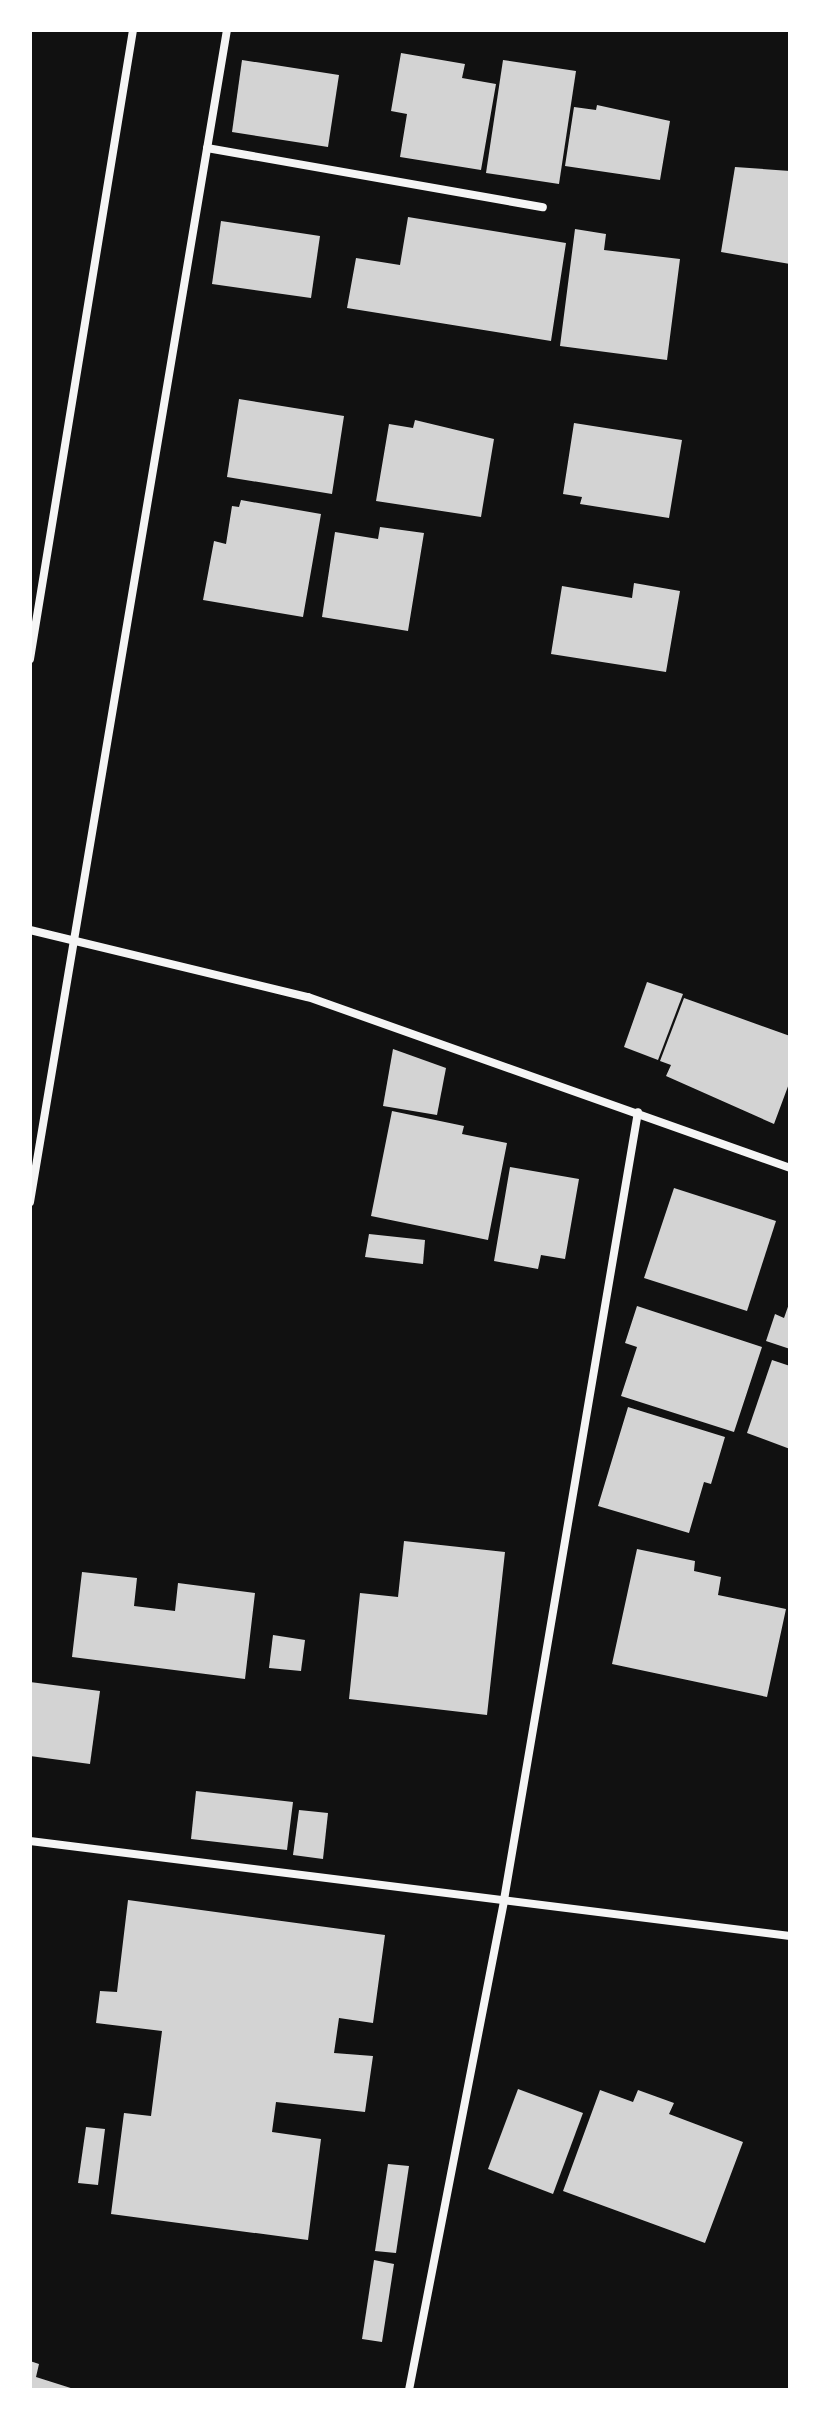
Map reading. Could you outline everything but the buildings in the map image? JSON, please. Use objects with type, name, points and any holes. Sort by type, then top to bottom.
[{"type":"street","points":[[30,659],[133,30]]},
{"type":"street","points":[[30,1202],[227,30]]},
{"type":"street","points":[[207,148],[543,207]]},
{"type":"street","points":[[30,930],[308,997],[790,1168]]},
{"type":"street","points":[[409,2390],[504,1900],[638,1112]]},
{"type":"street","points":[[30,1841],[790,1936]]}]
